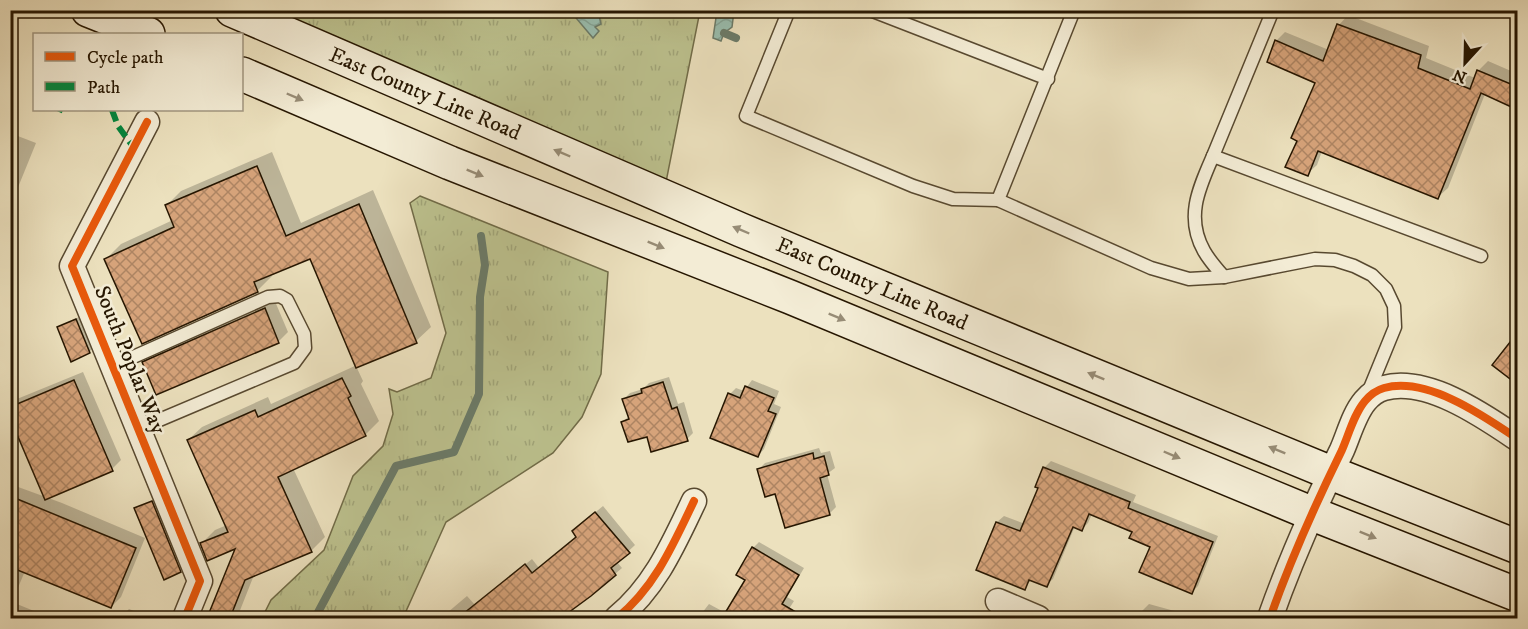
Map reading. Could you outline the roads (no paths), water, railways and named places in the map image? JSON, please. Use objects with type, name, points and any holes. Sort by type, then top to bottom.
[{"type":"main road","points":[[88,10],[146,33]]},
{"type":"main road","name":"East County Line Road","points":[[232,10],[741,230],[1331,473],[1518,547]]},
{"type":"main road","name":"East County Line Road","points":[[243,74],[450,163],[790,297],[1313,514],[1518,595]]},
{"type":"street","name":"South Poplar Way","points":[[147,122],[72,266],[200,581],[185,618]]},
{"type":"street","points":[[1270,618],[1331,473],[1366,400],[1376,391],[1388,387],[1420,389],[1477,412],[1518,439]]},
{"type":"street","points":[[617,618],[650,585],[665,563],[694,501]]},
{"type":"street","points":[[998,601],[1038,618]]},
{"type":"lane","points":[[789,10],[746,116],[913,186],[953,199],[998,200],[1151,268],[1189,279],[1224,277],[1315,259],[1335,260],[1354,266],[1380,282],[1394,306],[1395,327],[1366,400]]},
{"type":"lane","points":[[870,10],[1048,79]]},
{"type":"lane","points":[[998,200],[1074,10]]},
{"type":"lane","points":[[1224,277],[1203,250],[1196,226],[1194,208],[1198,189],[1272,10]]},
{"type":"lane","points":[[1213,156],[1481,256]]},
{"type":"lane","points":[[113,366],[268,297],[280,296],[287,300],[304,334],[305,348],[294,363],[138,429]]},
{"type":"water","points":[[574,11],[598,11],[601,24],[595,27],[599,31],[593,38],[576,18]]},
{"type":"water","points":[[717,11],[734,11],[732,27],[724,33],[721,41],[713,38]]},
{"type":"waterway","points":[[724,33],[736,38]]},
{"type":"waterway","points":[[315,618],[396,466],[454,452],[479,394],[480,297],[485,265],[481,236]]}]
